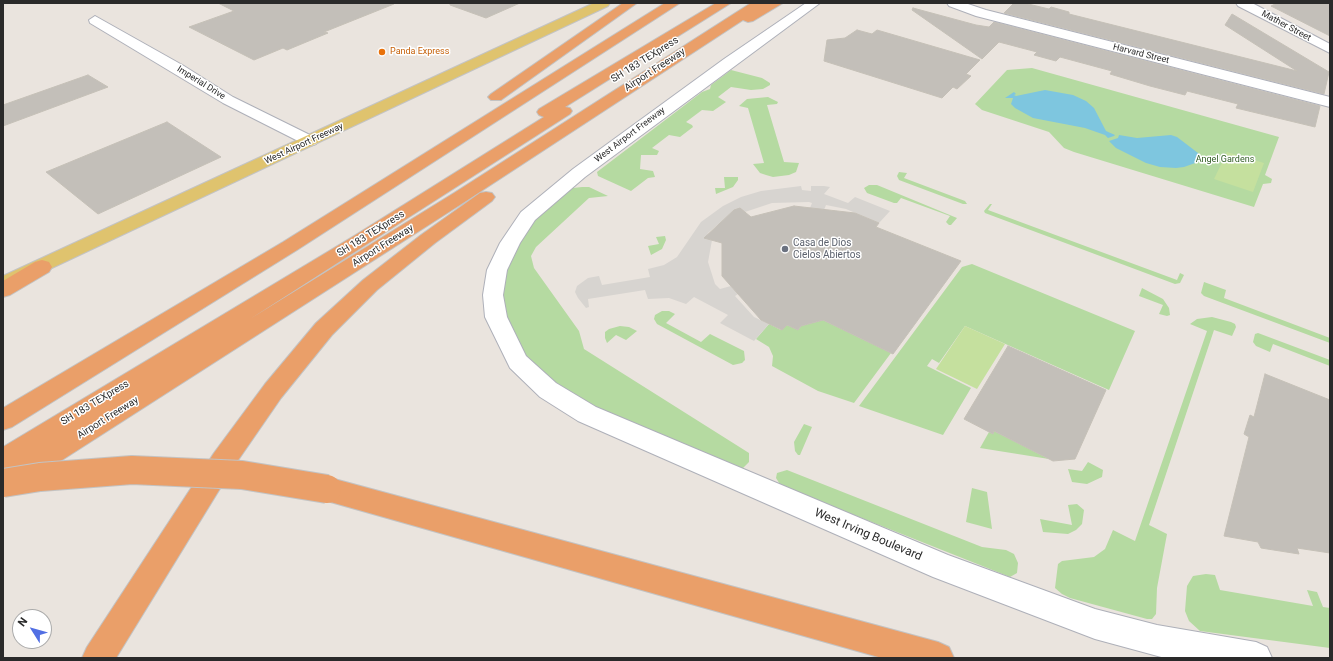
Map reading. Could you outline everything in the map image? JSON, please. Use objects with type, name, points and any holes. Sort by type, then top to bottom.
[{"type":"highway","points":[[290,246],[372,182],[473,114],[631,3]]},
{"type":"highway","points":[[3,420],[290,246],[578,62],[674,3]]},
{"type":"highway","points":[[582,89],[629,52],[706,3]]},
{"type":"highway","name":"SH 183 TEXpress","points":[[3,443],[268,285],[582,89],[725,3]]},
{"type":"highway","name":"SH 183 TEXpress","points":[[3,460],[361,240],[653,54],[737,3]]},
{"type":"highway","name":"Airport Freeway","points":[[3,483],[415,226],[711,33],[760,3]]},
{"type":"highway","points":[[711,33],[754,16],[777,3]]},
{"type":"highway","points":[[98,658],[223,461],[273,392],[324,329],[370,285],[428,239],[521,172],[578,121]]},
{"type":"highway","points":[[3,290],[42,267]]},
{"type":"highway","points":[[3,483],[40,477],[132,470],[242,475],[327,489],[938,658]]},
{"type":"main road","name":"West Airport Freeway","points":[[3,284],[604,3]]},
{"type":"street","name":"West Airport Freeway","points":[[510,348],[496,317],[493,295],[494,283],[497,270],[510,243],[528,216],[551,195],[579,173],[729,62],[814,3]]},
{"type":"street","name":"Harvard Street","points":[[953,3],[981,13],[1330,102]]},
{"type":"street","name":"Mather Street","points":[[1242,3],[1330,49]]},
{"type":"street","name":"Imperial Drive","points":[[94,20],[180,69],[228,100],[310,141]]},
{"type":"street","name":"West Irving Boulevard","points":[[510,348],[518,362],[536,380],[548,390],[587,414],[943,567],[1094,624],[1157,641],[1256,658]]},
{"type":"green space","name":"Angel Gardens","points":[[1032,68],[1279,137],[1265,175],[1272,179],[1271,183],[1263,184],[1254,207],[1074,152],[1064,148],[1049,132],[982,110],[975,104],[1007,70]]},
{"type":"green space","points":[[731,70],[762,78],[770,83],[770,85],[763,89],[751,90],[731,87],[718,97],[726,102],[713,111],[702,110],[686,122],[693,127],[680,137],[669,135],[652,148],[659,151],[657,155],[641,155],[640,169],[653,171],[655,177],[648,178],[631,191],[598,176],[597,172],[702,92],[710,89],[711,85]]},
{"type":"green space","points":[[768,97],[778,102],[777,104],[767,105],[784,162],[799,163],[796,172],[789,175],[773,177],[766,175],[760,173],[753,164],[764,163],[748,108],[739,106],[747,99]]},
{"type":"green space","points":[[1227,152],[1264,163],[1253,192],[1214,179]]},
{"type":"green space","points":[[899,172],[907,173],[904,178],[965,201],[967,204],[963,204],[899,180],[897,176]]},
{"type":"green space","points":[[724,177],[738,177],[738,180],[733,187],[716,194],[715,188],[725,188]]},
{"type":"green space","points":[[869,185],[877,185],[957,218],[951,225],[949,225],[946,222],[950,216],[901,198],[897,203],[894,203],[867,193],[864,188]]},
{"type":"green space","points":[[589,187],[608,196],[589,198],[536,247],[531,256],[534,268],[579,331],[584,349],[749,453],[749,462],[743,468],[733,468],[591,411],[555,388],[526,358],[508,333],[500,286],[509,256],[536,216],[573,188]]},
{"type":"green space","points":[[990,204],[992,204],[988,210],[1177,280],[1180,273],[1184,275],[1180,283],[1175,284],[985,213],[984,211]]},
{"type":"green space","points":[[665,236],[666,240],[662,249],[651,255],[648,246],[659,244],[656,237]]},
{"type":"green space","points":[[972,264],[1135,331],[1109,390],[965,326],[939,363],[932,359],[927,366],[971,388],[943,435],[859,406],[962,267]]},
{"type":"green space","points":[[1204,282],[1226,290],[1224,298],[1330,338],[1330,343],[1204,296],[1201,293]]},
{"type":"green space","points":[[1142,288],[1163,299],[1169,308],[1170,315],[1167,316],[1159,314],[1163,305],[1139,296]]},
{"type":"green space","points":[[662,311],[669,311],[675,314],[666,323],[701,342],[710,334],[744,351],[745,360],[742,363],[733,365],[657,324],[654,319],[655,315]]},
{"type":"green space","points":[[1212,317],[1231,322],[1235,324],[1236,327],[1232,336],[1214,330],[1149,525],[1167,534],[1157,588],[1156,614],[1152,619],[1147,619],[1070,598],[1062,594],[1055,588],[1058,564],[1062,561],[1094,557],[1105,549],[1113,530],[1135,541],[1207,331],[1190,324],[1197,319]]},
{"type":"green space","points":[[823,320],[891,353],[854,403],[818,391],[772,366],[773,356],[769,347],[756,339],[769,324],[781,330],[787,325],[798,330],[801,326]]},
{"type":"green space","points":[[620,326],[629,327],[637,331],[626,340],[616,335],[607,343],[605,332],[609,329]]},
{"type":"green space","points":[[965,326],[1005,344],[977,389],[936,369]]},
{"type":"green space","points":[[1258,333],[1330,360],[1330,366],[1273,344],[1270,352],[1256,346],[1253,342],[1255,334]]},
{"type":"green space","points":[[804,424],[812,427],[800,455],[798,455],[795,451],[794,442]]},
{"type":"green space","points":[[994,431],[1049,459],[980,448],[989,432],[993,434]]},
{"type":"green space","points":[[1088,462],[1103,470],[1102,477],[1087,484],[1072,482],[1068,469],[1082,471]]},
{"type":"green space","points":[[787,470],[982,547],[1006,550],[1014,554],[1018,563],[1017,573],[1010,577],[781,486],[776,478],[777,473]]},
{"type":"green space","points":[[972,488],[987,492],[992,529],[966,522]]},
{"type":"green space","points":[[1077,504],[1084,510],[1082,524],[1076,530],[1068,534],[1043,532],[1040,519],[1072,525],[1068,505]]},
{"type":"green space","points":[[1206,574],[1215,575],[1220,590],[1313,606],[1307,590],[1317,592],[1323,607],[1330,608],[1330,648],[1200,631],[1189,621],[1185,611],[1187,586],[1193,576]]},
{"type":"shaded area","points":[[801,186],[802,190],[811,191],[811,186],[830,187],[824,194],[848,203],[855,197],[890,211],[879,223],[846,209],[826,205],[824,210],[810,208],[812,203],[809,202],[772,203],[745,212],[735,210],[708,233],[706,238],[712,240],[708,262],[715,284],[720,289],[731,286],[738,294],[735,296],[754,317],[769,324],[754,341],[720,323],[728,315],[694,297],[686,304],[669,298],[648,299],[645,290],[588,299],[589,307],[586,308],[575,292],[577,286],[588,278],[599,276],[602,285],[650,277],[648,269],[664,265],[677,257],[701,222],[723,206],[741,197],[761,191]]},
{"type":"water","points":[[1045,90],[1073,95],[1086,101],[1094,108],[1106,131],[1115,135],[1108,138],[1105,135],[1085,128],[1033,118],[1015,108],[1011,104],[1013,98],[1005,98],[1014,92],[1016,94],[1014,95],[1016,96]]},
{"type":"water","points":[[1119,135],[1137,138],[1171,135],[1177,137],[1198,153],[1200,158],[1198,162],[1184,167],[1160,167],[1146,163],[1116,148],[1109,141],[1118,138]]},
{"type":"building","points":[[218,3],[394,4],[324,32],[328,33],[287,50],[283,48],[254,60],[189,27],[234,11]]},
{"type":"building","points":[[450,3],[520,3],[486,18],[450,5]]},
{"type":"building","points":[[1014,3],[1024,3],[1049,9],[1051,7],[1069,12],[1069,14],[1297,71],[1225,25],[1232,14],[1329,72],[1324,94],[1004,13]]},
{"type":"building","points":[[1271,3],[1330,3],[1330,36],[1271,6],[1275,5]]},
{"type":"building","points":[[913,8],[976,25],[989,27],[994,22],[1320,106],[1315,127],[1236,108],[1238,104],[1187,91],[1185,95],[1150,86],[1110,74],[1112,71],[1060,57],[1056,61],[1034,55],[1037,52],[999,42],[982,59],[912,10]]},
{"type":"building","points":[[857,30],[872,34],[877,30],[980,60],[966,74],[971,76],[957,89],[953,87],[942,98],[824,61],[827,40],[845,38]]},
{"type":"building","points":[[88,75],[108,87],[3,126],[3,105]]},
{"type":"building","points":[[167,122],[221,157],[98,214],[46,172]]},
{"type":"building","points":[[794,206],[855,213],[879,223],[876,227],[961,261],[893,354],[823,320],[801,326],[798,330],[787,325],[782,330],[761,320],[722,276],[722,243],[704,238],[734,210],[740,208],[751,217]]},
{"type":"building","points":[[1008,346],[1106,390],[1075,459],[1053,461],[994,431],[993,434],[964,419]]},
{"type":"building","points":[[1265,374],[1330,400],[1330,553],[1297,548],[1299,554],[1261,548],[1258,542],[1224,536],[1249,437],[1244,434],[1250,415],[1254,417]]},
{"type":"place","name":"Panda Express","points":[[382,52]]},
{"type":"place","name":"Casa de Dios Cielos Abiertos","points":[[785,249]]}]
